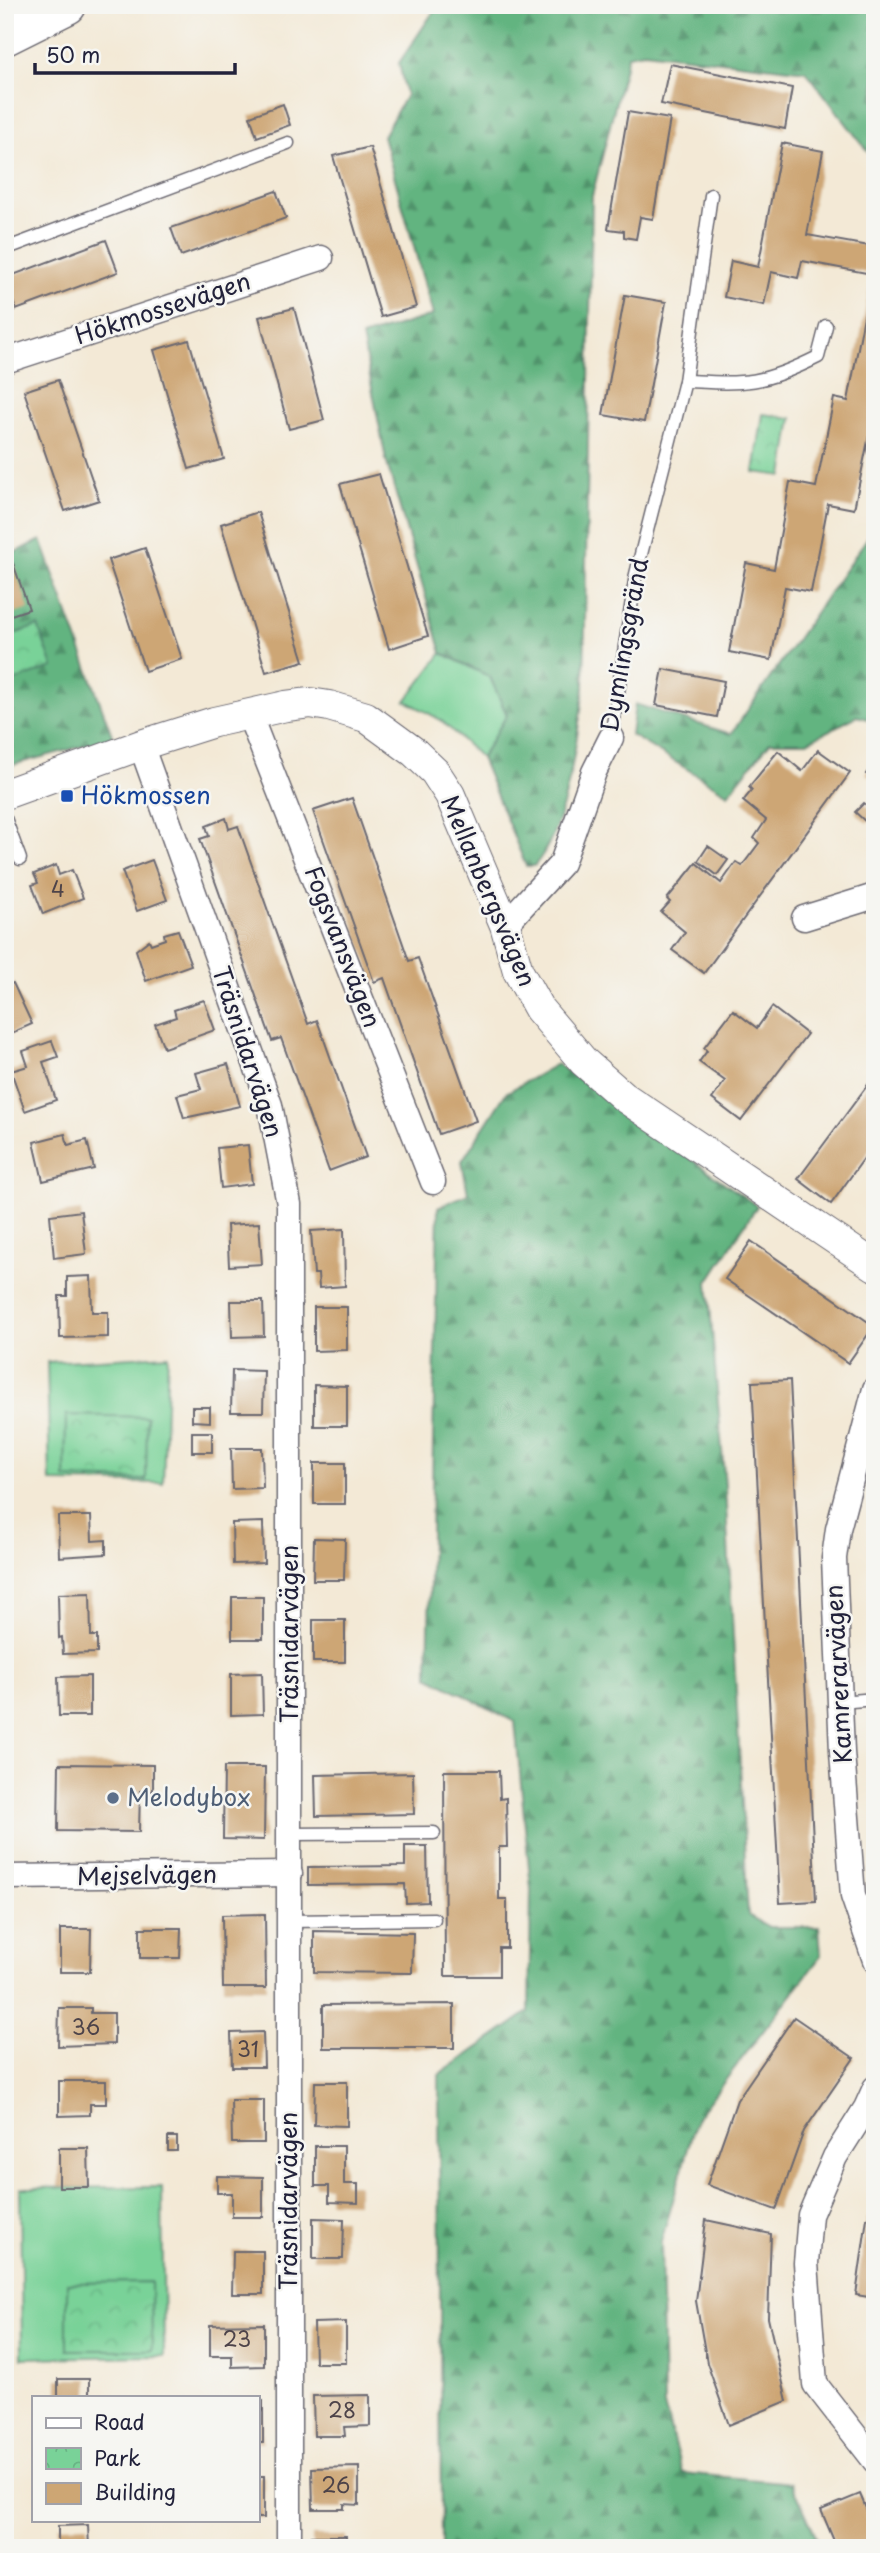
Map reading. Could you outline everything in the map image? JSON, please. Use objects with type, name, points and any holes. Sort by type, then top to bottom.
[{"type":"highway","points":[[5,36],[67,5]]},
{"type":"street","name":"Hökmossevägen","points":[[5,361],[321,258]]},
{"type":"street","name":"Mellanbergsvägen","points":[[5,793],[141,745],[249,714],[310,703],[366,717],[414,752],[435,772],[450,795],[505,925],[518,971],[539,1009],[603,1080],[875,1266]]},
{"type":"street","name":"Fogsvansvägen","points":[[249,714],[433,1182]]},
{"type":"street","name":"Dymlingsgränd","points":[[505,925],[562,863],[594,772],[611,738]]},
{"type":"street","name":"Träsnidarvägen","points":[[141,745],[270,1105],[289,1204],[289,2548]]},
{"type":"street","points":[[804,918],[875,896]]},
{"type":"street","name":"Kamrerarvägen","points":[[875,1389],[838,1529],[834,1558],[853,1896],[875,1960]]},
{"type":"street","name":"Mejselvägen","points":[[5,1877],[289,1874]]},
{"type":"street","points":[[875,2088],[866,2108],[835,2157],[810,2215],[806,2263],[815,2384],[875,2461]]},
{"type":"lane","points":[[5,248],[288,143]]},
{"type":"lane","name":"Dymlingsgränd","points":[[611,738],[636,574],[685,381],[711,195]]},
{"type":"lane","points":[[685,381],[741,384],[778,377],[818,357],[826,326]]},
{"type":"lane","points":[[5,818],[20,859]]},
{"type":"lane","points":[[840,1702],[875,1699]]},
{"type":"lane","points":[[290,1834],[434,1833]]},
{"type":"lane","points":[[290,1921],[434,1919]]},
{"type":"green space","points":[[438,5],[875,5],[875,161],[806,71],[644,52],[628,55],[592,196],[584,688],[574,756],[562,807],[555,830],[534,866],[526,866],[481,758],[507,715],[490,677],[442,653],[386,460],[362,337],[433,315],[383,136],[406,95],[399,63]]},
{"type":"green space","points":[[763,414],[792,418],[783,476],[754,472]]},
{"type":"green space","points":[[875,527],[875,721],[857,716],[807,742],[770,742],[728,794],[631,735],[635,704],[731,734]]},
{"type":"green space","points":[[41,540],[113,738],[5,767],[5,557]]},
{"type":"green space","points":[[38,626],[53,667],[5,684],[5,637]]},
{"type":"green space","points":[[442,653],[490,677],[507,715],[481,758],[441,720],[406,701]]},
{"type":"green space","points":[[557,1064],[757,1206],[708,1282],[725,1486],[748,1915],[769,1927],[819,1927],[821,1956],[697,2117],[661,2242],[664,2405],[682,2473],[792,2483],[821,2548],[441,2548],[439,2075],[529,2012],[531,1889],[515,1722],[428,1676],[438,1207],[468,1194],[462,1161],[506,1093]]},
{"type":"green space","points":[[168,1355],[163,1483],[50,1482],[47,1362]]},
{"type":"green space","points":[[66,1415],[147,1417],[146,1480],[65,1478]]},
{"type":"green space","points":[[162,2187],[164,2356],[22,2358],[20,2188]]},
{"type":"green space","points":[[151,2282],[152,2350],[67,2350],[67,2283]]},
{"type":"building","points":[[670,64],[792,88],[785,129],[661,104]]},
{"type":"building","points":[[283,104],[290,125],[257,137],[250,116]]},
{"type":"building","points":[[628,112],[670,119],[653,219],[640,217],[636,239],[624,237],[624,231],[608,229]]},
{"type":"building","points":[[782,143],[823,151],[807,235],[875,247],[875,406],[854,509],[828,504],[811,592],[785,587],[771,660],[729,652],[746,563],[774,569],[790,482],[816,487],[834,398],[848,401],[872,274],[802,261],[798,278],[771,272],[764,305],[724,297],[731,261],[758,267]]},
{"type":"building","points":[[370,147],[416,307],[381,317],[333,156]]},
{"type":"building","points":[[276,191],[286,218],[181,256],[171,228]]},
{"type":"building","points":[[106,240],[118,272],[16,310],[5,278]]},
{"type":"building","points":[[625,295],[666,302],[644,422],[603,415]]},
{"type":"building","points":[[294,308],[324,420],[289,429],[259,317]]},
{"type":"building","points":[[189,340],[224,459],[189,469],[154,350]]},
{"type":"building","points":[[58,380],[99,500],[65,511],[24,391]]},
{"type":"building","points":[[379,474],[428,636],[389,649],[340,484]]},
{"type":"building","points":[[258,512],[304,661],[266,672],[221,524]]},
{"type":"building","points":[[145,548],[182,659],[145,671],[108,560]]},
{"type":"building","points":[[13,563],[29,609],[5,617],[5,566]]},
{"type":"building","points":[[663,669],[724,681],[717,717],[656,705]]},
{"type":"building","points":[[818,750],[850,773],[704,973],[672,950],[685,932],[661,912],[670,902],[667,899],[696,863],[721,883],[736,862],[742,866],[759,843],[754,838],[766,820],[743,801],[752,790],[749,787],[778,751],[802,771]]},
{"type":"building","points":[[875,761],[875,780],[866,774]]},
{"type":"building","points":[[352,798],[409,961],[418,958],[476,1121],[439,1134],[384,978],[374,982],[313,811]]},
{"type":"building","points":[[864,803],[875,812],[867,823],[855,812]]},
{"type":"building","points":[[226,818],[229,829],[238,826],[308,1024],[317,1020],[366,1157],[329,1171],[281,1038],[272,1041],[200,839],[209,836],[206,826]]},
{"type":"building","points":[[708,846],[728,860],[717,875],[698,861]]},
{"type":"building","points":[[152,860],[167,900],[137,911],[122,871]]},
{"type":"building","points":[[56,865],[59,875],[72,870],[83,898],[43,914],[32,885],[38,883],[34,874]]},
{"type":"building","points":[[178,930],[191,965],[146,981],[136,950],[149,940],[151,944],[165,939],[164,934]]},
{"type":"building","points":[[13,983],[32,1024],[5,1036],[5,986]]},
{"type":"building","points":[[204,1000],[215,1030],[164,1048],[155,1024],[176,1017],[174,1010]]},
{"type":"building","points":[[772,1007],[807,1034],[741,1121],[712,1099],[725,1081],[699,1062],[707,1051],[704,1048],[733,1010],[757,1028]]},
{"type":"building","points":[[52,1041],[58,1057],[43,1062],[56,1100],[25,1111],[11,1071],[28,1066],[23,1051]]},
{"type":"building","points":[[228,1064],[240,1106],[184,1118],[177,1095],[201,1089],[196,1073]]},
{"type":"building","points":[[875,1075],[875,1143],[831,1204],[798,1179]]},
{"type":"building","points":[[65,1134],[68,1145],[87,1140],[94,1169],[43,1181],[34,1142]]},
{"type":"building","points":[[248,1145],[252,1184],[221,1188],[217,1148]]},
{"type":"building","points":[[81,1211],[86,1254],[54,1258],[50,1215]]},
{"type":"building","points":[[259,1223],[262,1264],[229,1266],[227,1225]]},
{"type":"building","points":[[344,1229],[345,1286],[319,1288],[318,1274],[314,1274],[311,1231]]},
{"type":"building","points":[[751,1241],[874,1326],[848,1363],[725,1279]]},
{"type":"building","points":[[91,1276],[92,1312],[108,1312],[108,1337],[60,1338],[59,1296],[67,1296],[67,1277]]},
{"type":"building","points":[[231,1301],[263,1301],[264,1336],[232,1337]]},
{"type":"building","points":[[314,1307],[347,1307],[347,1350],[314,1351]]},
{"type":"building","points":[[232,1370],[264,1371],[263,1412],[231,1412]]},
{"type":"building","points":[[790,1380],[816,1901],[780,1903],[752,1382]]},
{"type":"building","points":[[314,1385],[347,1386],[347,1426],[314,1426]]},
{"type":"building","points":[[192,1407],[210,1407],[210,1422],[192,1421]]},
{"type":"building","points":[[192,1432],[212,1432],[212,1452],[192,1452]]},
{"type":"building","points":[[231,1448],[262,1448],[263,1488],[232,1489]]},
{"type":"building","points":[[314,1463],[345,1463],[345,1504],[314,1504]]},
{"type":"building","points":[[58,1516],[91,1516],[92,1541],[106,1540],[106,1554],[59,1557]]},
{"type":"building","points":[[263,1522],[264,1563],[233,1564],[232,1523]]},
{"type":"building","points":[[314,1538],[345,1539],[344,1580],[313,1580]]},
{"type":"building","points":[[90,1593],[91,1636],[97,1636],[97,1653],[63,1654],[62,1637],[59,1638],[58,1594]]},
{"type":"building","points":[[232,1597],[263,1597],[263,1639],[232,1639]]},
{"type":"building","points":[[313,1620],[345,1620],[345,1662],[313,1662]]},
{"type":"building","points":[[262,1673],[263,1714],[231,1715],[231,1674]]},
{"type":"building","points":[[90,1676],[90,1716],[59,1716],[58,1677]]},
{"type":"building","points":[[59,1764],[153,1765],[153,1791],[140,1791],[139,1832],[58,1831]]},
{"type":"building","points":[[224,1767],[265,1767],[264,1840],[223,1839]]},
{"type":"building","points":[[444,1771],[499,1771],[500,1799],[506,1798],[507,1847],[499,1847],[499,1899],[507,1899],[507,1948],[499,1948],[499,1976],[445,1976]]},
{"type":"building","points":[[413,1773],[414,1814],[316,1816],[315,1775]]},
{"type":"building","points":[[405,1846],[427,1846],[428,1902],[406,1903],[405,1884],[308,1885],[308,1867],[405,1866]]},
{"type":"building","points":[[265,1914],[266,1988],[223,1988],[222,1915]]},
{"type":"building","points":[[140,1928],[181,1928],[180,1958],[140,1958]]},
{"type":"building","points":[[60,1929],[91,1929],[90,1972],[60,1972]]},
{"type":"building","points":[[314,1931],[413,1933],[412,1973],[314,1972]]},
{"type":"building","points":[[454,2004],[454,2048],[323,2048],[323,2005]]},
{"type":"building","points":[[59,2008],[91,2008],[91,2013],[114,2013],[114,2044],[58,2046]]},
{"type":"building","points":[[794,2017],[854,2058],[804,2131],[776,2210],[707,2185],[737,2100]]},
{"type":"building","points":[[263,2032],[264,2067],[232,2067],[231,2033]]},
{"type":"building","points":[[59,2081],[106,2081],[106,2104],[90,2104],[90,2115],[59,2116]]},
{"type":"building","points":[[315,2082],[347,2082],[347,2126],[314,2125]]},
{"type":"building","points":[[231,2100],[264,2100],[264,2143],[232,2143]]},
{"type":"building","points":[[168,2137],[177,2137],[177,2151],[168,2151]]},
{"type":"building","points":[[315,2146],[344,2146],[344,2184],[358,2184],[358,2203],[329,2202],[329,2186],[315,2186]]},
{"type":"building","points":[[59,2148],[88,2148],[89,2187],[59,2187]]},
{"type":"building","points":[[217,2176],[263,2177],[263,2217],[232,2217],[232,2193],[217,2193]]},
{"type":"building","points":[[313,2218],[344,2219],[343,2259],[313,2259]]},
{"type":"building","points":[[867,2218],[875,2219],[875,2298],[856,2295]]},
{"type":"building","points":[[706,2220],[771,2234],[768,2318],[787,2401],[729,2425],[707,2363],[696,2301]]},
{"type":"building","points":[[233,2251],[263,2251],[263,2294],[232,2294]]},
{"type":"building","points":[[346,2322],[346,2363],[315,2363],[314,2323]]},
{"type":"building","points":[[264,2324],[264,2366],[232,2367],[232,2356],[210,2356],[210,2325]]},
{"type":"building","points":[[58,2379],[89,2379],[89,2396],[58,2396]]},
{"type":"building","points":[[370,2395],[370,2426],[344,2427],[345,2436],[314,2436],[313,2396]]},
{"type":"building","points":[[259,2401],[263,2401],[263,2443],[259,2443]]},
{"type":"building","points":[[359,2467],[359,2505],[344,2504],[344,2509],[313,2509],[312,2468]]},
{"type":"building","points":[[259,2476],[264,2476],[264,2518],[259,2518]]},
{"type":"building","points":[[860,2494],[875,2530],[875,2548],[837,2548],[821,2510]]},
{"type":"building","points":[[88,2525],[89,2548],[58,2548],[58,2526]]},
{"type":"building","points":[[312,2536],[346,2536],[346,2548],[312,2548]]},
{"type":"place","name":"Hökmossen","points":[[67,796]]},
{"type":"place","name":"Melodybox","points":[[113,1798]]}]
